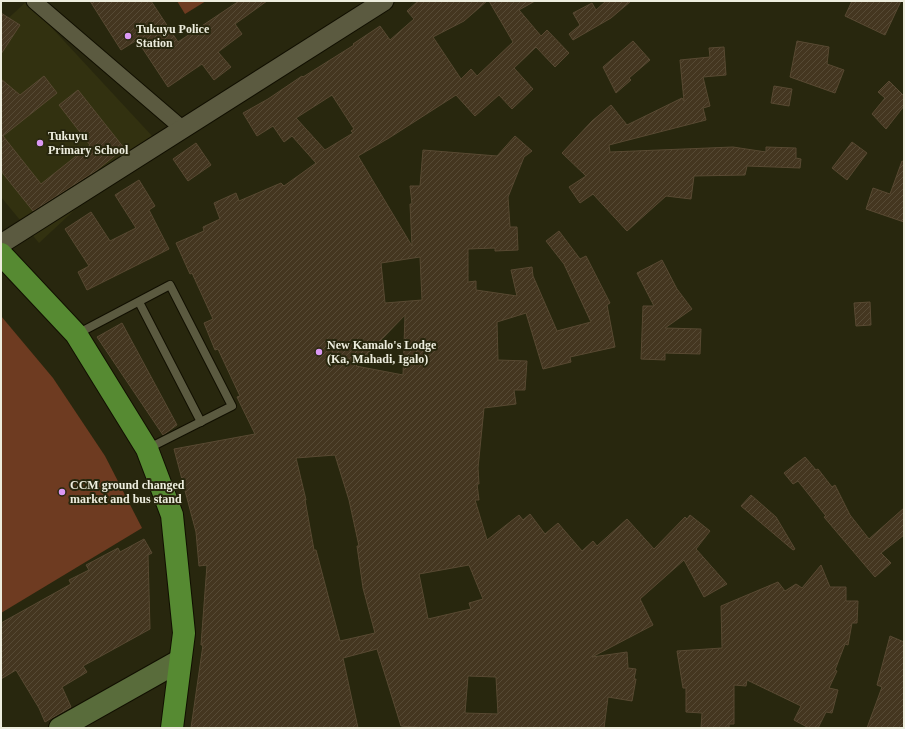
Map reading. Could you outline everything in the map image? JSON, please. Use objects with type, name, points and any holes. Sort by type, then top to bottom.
[{"type":"highway","points":[[1,254],[76,334],[147,449],[172,515],[184,633],[179,661],[175,711],[172,728]]},
{"type":"main road","points":[[60,728],[179,661]]},
{"type":"street","points":[[34,1],[183,129]]},
{"type":"street","points":[[1,244],[384,1]]},
{"type":"lane","points":[[76,334],[140,302],[170,285],[232,406],[147,449]]},
{"type":"lane","points":[[140,302],[201,422]]},
{"type":"shaded area","points":[[27,1],[153,137],[39,243],[1,197],[1,25]]},
{"type":"shaded area","points":[[177,1],[206,1],[185,14]]},
{"type":"shaded area","name":"CCM ground changed market and bus stand","points":[[1,316],[53,378],[105,456],[142,528],[1,613]]},
{"type":"building","points":[[90,1],[151,1],[178,42],[239,1],[267,1],[235,24],[242,34],[218,52],[231,67],[214,80],[202,64],[168,87],[137,40],[121,50]]},
{"type":"building","points":[[418,1],[487,1],[464,21],[433,37],[461,79],[471,69],[477,76],[513,42],[489,1],[535,1],[519,10],[541,36],[547,30],[569,53],[555,67],[536,47],[514,68],[533,89],[512,109],[499,95],[475,116],[456,95],[358,156],[412,246],[410,204],[412,204],[410,186],[420,186],[423,150],[497,156],[515,136],[532,151],[524,157],[508,197],[510,227],[517,227],[518,250],[495,251],[495,248],[468,249],[468,282],[476,281],[476,290],[517,296],[511,270],[532,267],[533,276],[557,331],[591,322],[564,264],[546,241],[559,231],[580,259],[586,256],[610,303],[607,305],[615,347],[570,357],[571,362],[543,369],[526,313],[497,322],[498,360],[527,361],[525,390],[514,390],[516,404],[484,408],[478,468],[479,484],[477,484],[479,500],[475,500],[487,540],[519,515],[523,520],[530,514],[545,534],[558,523],[582,551],[593,541],[597,546],[627,519],[654,549],[685,517],[687,519],[690,515],[710,531],[696,549],[727,584],[704,597],[684,560],[640,599],[653,625],[592,657],[627,652],[628,668],[636,669],[634,679],[636,679],[632,701],[608,697],[604,728],[426,728],[401,726],[377,649],[343,658],[358,728],[191,728],[203,645],[201,645],[207,565],[199,566],[196,532],[174,449],[255,434],[237,397],[240,396],[218,349],[215,350],[204,323],[213,319],[192,273],[190,274],[176,243],[204,231],[203,227],[220,219],[214,203],[236,193],[239,201],[281,183],[284,186],[316,163],[292,136],[284,142],[273,126],[257,136],[243,113],[354,45],[353,44],[380,26],[390,40],[414,19],[407,11]],"holes":[[[332,95],[354,129],[351,131],[353,133],[325,150],[296,118]],[[420,257],[422,300],[385,303],[381,263]],[[405,315],[403,375],[356,366]],[[335,455],[349,500],[359,546],[357,546],[363,588],[375,633],[340,641],[316,550],[314,550],[306,500],[296,458]],[[469,565],[483,599],[469,603],[471,609],[428,619],[419,574]],[[468,676],[496,677],[498,714],[465,713]]]},
{"type":"building","points":[[606,1],[631,1],[611,18],[573,40],[569,34],[580,25],[573,13],[592,3],[596,10]]},
{"type":"building","points":[[852,1],[901,1],[885,35],[845,16]]},
{"type":"building","points":[[1,13],[20,25],[1,54]]},
{"type":"building","points":[[633,41],[650,60],[629,78],[631,80],[616,93],[603,67]]},
{"type":"building","points":[[797,41],[829,47],[827,64],[844,70],[835,93],[790,77]]},
{"type":"building","points":[[724,47],[726,75],[703,77],[710,106],[703,108],[706,120],[609,145],[610,152],[733,147],[766,152],[766,147],[796,148],[796,158],[801,159],[800,168],[747,166],[745,175],[694,176],[691,199],[666,196],[627,231],[593,194],[580,203],[569,187],[586,176],[562,153],[592,121],[611,105],[627,125],[682,98],[684,101],[680,60],[710,57],[709,48]]},
{"type":"building","points":[[44,76],[57,93],[3,136],[41,184],[90,145],[59,105],[78,90],[124,148],[97,170],[33,211],[1,171],[1,79],[20,95]]},
{"type":"building","points":[[889,81],[904,96],[904,106],[886,129],[872,114],[885,98],[878,92]]},
{"type":"building","points":[[774,86],[792,89],[789,106],[771,103]]},
{"type":"building","points":[[852,142],[867,153],[847,180],[832,168]]},
{"type":"building","points":[[196,143],[211,165],[188,181],[173,159]]},
{"type":"building","points":[[902,161],[904,162],[904,222],[866,209],[873,188],[890,194]]},
{"type":"building","points":[[139,180],[155,206],[149,210],[169,249],[87,290],[78,272],[89,266],[65,229],[91,212],[110,241],[136,228],[115,195]]},
{"type":"building","points":[[662,260],[677,289],[692,309],[665,328],[701,329],[700,354],[665,353],[665,360],[641,359],[643,306],[654,306],[637,273]]},
{"type":"building","points":[[870,302],[871,325],[856,326],[854,303]]},
{"type":"building","points":[[122,323],[177,425],[163,435],[97,337]]},
{"type":"building","points":[[805,457],[816,470],[818,469],[832,487],[835,485],[850,515],[869,539],[904,508],[904,535],[881,553],[891,563],[875,577],[824,517],[826,516],[798,481],[793,484],[784,473]]},
{"type":"building","points":[[751,495],[776,517],[795,549],[793,550],[741,506]]},
{"type":"building","points":[[144,539],[152,553],[148,555],[150,629],[83,666],[87,672],[62,687],[71,707],[45,722],[39,708],[16,670],[1,679],[1,623],[71,584],[69,580],[89,570],[86,565],[118,548],[120,552]]},
{"type":"building","points":[[821,565],[830,587],[846,587],[846,601],[858,601],[857,623],[852,623],[848,645],[845,644],[835,670],[837,671],[829,688],[838,690],[832,713],[826,712],[818,728],[809,728],[794,720],[801,706],[747,680],[746,686],[734,685],[734,724],[729,724],[729,728],[701,728],[702,713],[686,712],[686,688],[683,688],[677,651],[722,648],[721,606],[778,582],[785,591],[796,584],[802,588]]},
{"type":"building","points":[[890,636],[904,642],[904,728],[867,728],[882,687],[877,685]]},
{"type":"place","name":"Tukuyu Police Station","points":[[128,36]]},
{"type":"place","name":"Tukuyu Primary School","points":[[40,143]]},
{"type":"place","name":"New Kamalo's Lodge (Ka, Mahadi, Igalo)","points":[[319,352]]},
{"type":"place","name":"CCM ground changed market and bus stand","points":[[62,492]]}]
